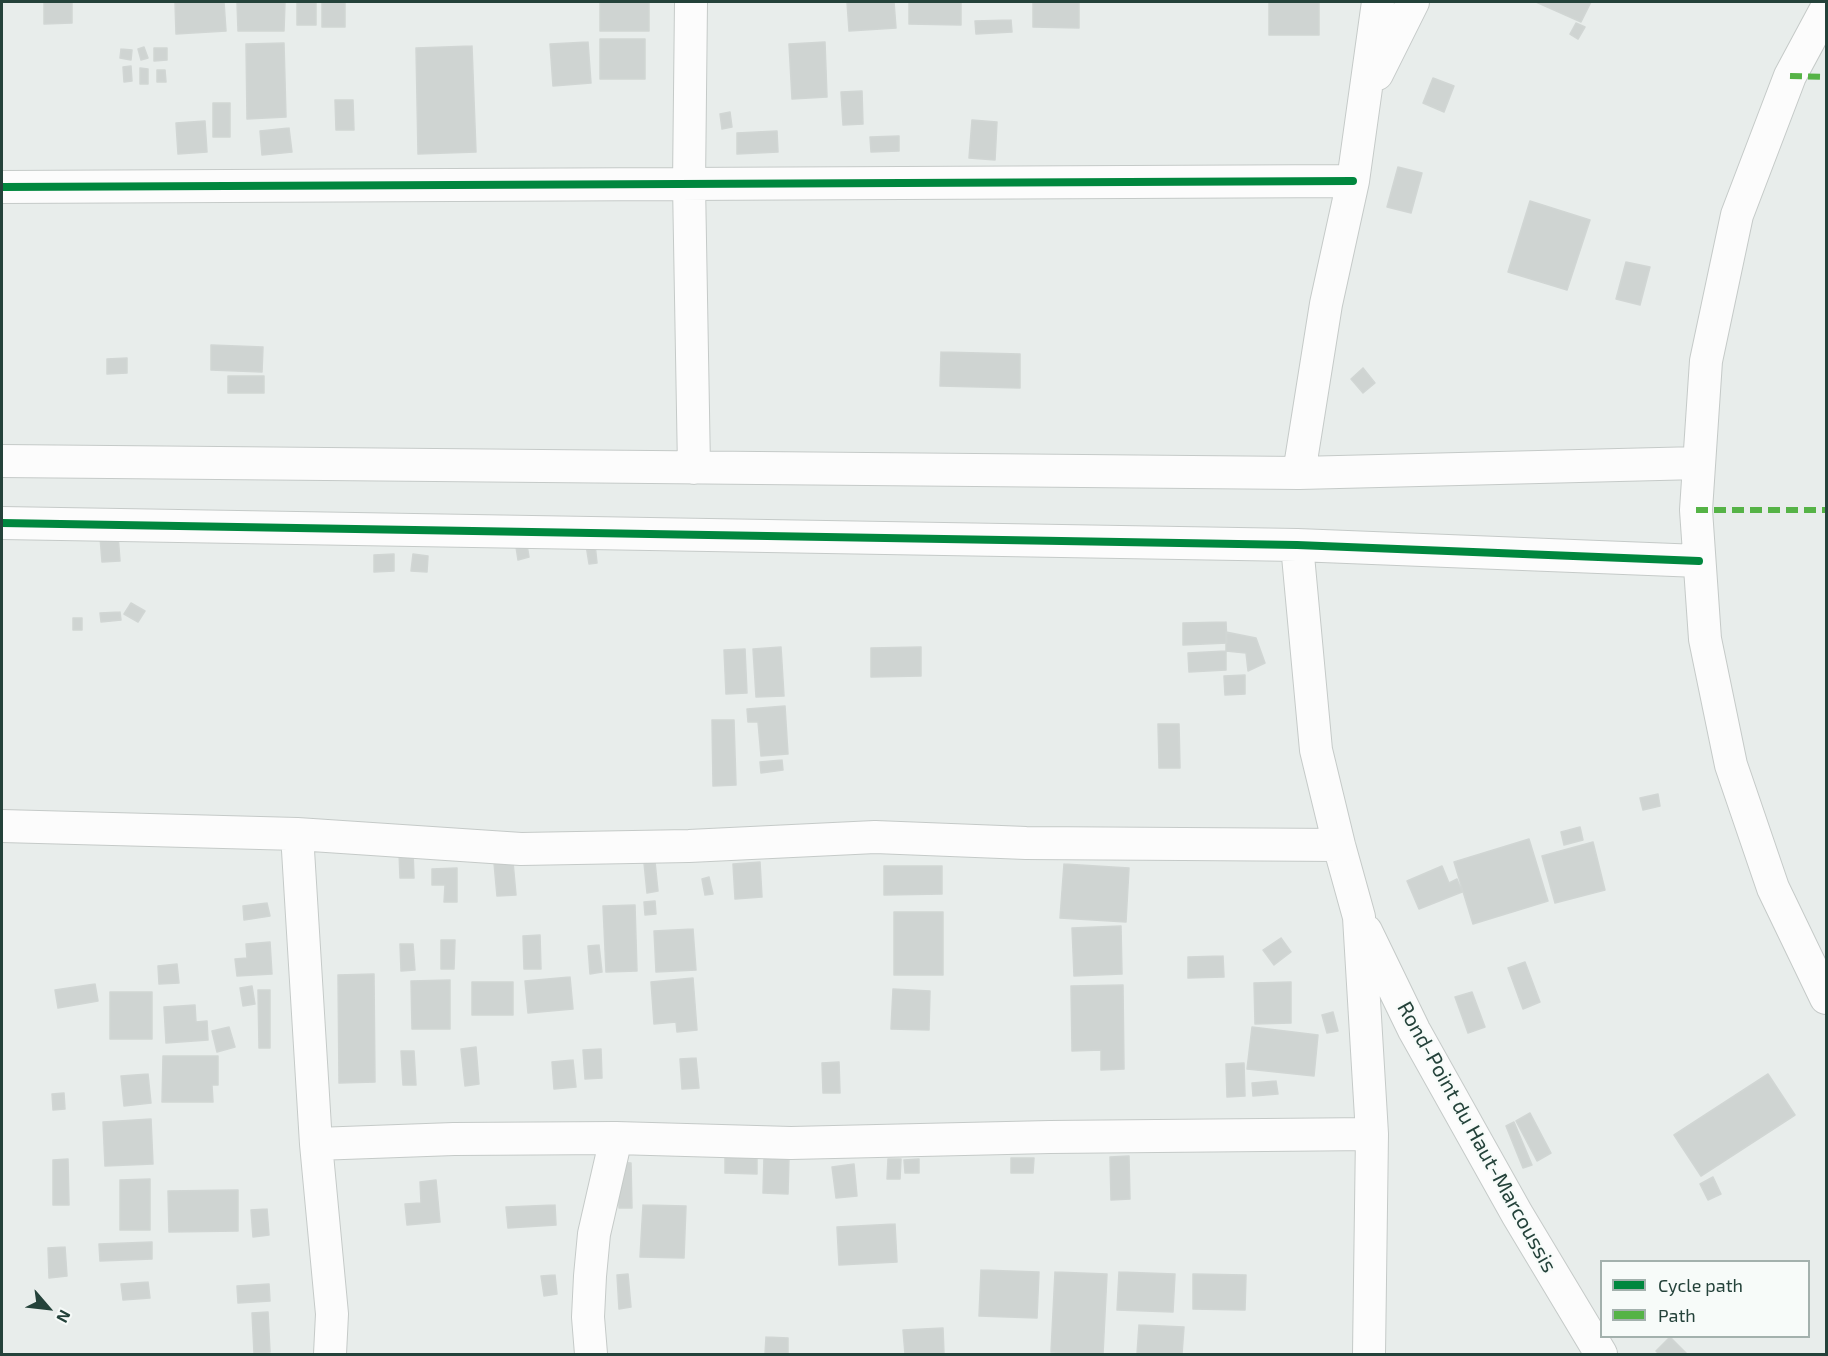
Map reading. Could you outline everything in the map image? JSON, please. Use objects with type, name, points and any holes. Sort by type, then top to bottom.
[{"type":"street","points":[[691,2],[689,184],[694,468]]},
{"type":"street","points":[[1299,473],[1326,304],[1353,181],[1378,2]]},
{"type":"street","points":[[1364,99],[1413,2]]},
{"type":"street","points":[[1827,9],[1790,76],[1737,215],[1706,361],[1696,510],[1705,639],[1731,765],[1773,888],[1827,998]]},
{"type":"street","points":[[2,187],[1353,181]]},
{"type":"street","points":[[2,461],[1299,473],[1699,463]]},
{"type":"street","points":[[2,523],[1297,545],[1699,561]]},
{"type":"street","points":[[1297,545],[1316,750],[1359,917],[1372,1134],[1369,1354]]},
{"type":"street","points":[[2,826],[297,834],[521,849],[689,846],[875,837],[1026,843],[1339,845]]},
{"type":"street","points":[[297,834],[316,1144],[332,1314],[330,1354]]},
{"type":"street","name":"Rond-Point du Haut-Marcoussis","points":[[1359,917],[1414,1030],[1517,1214],[1601,1354]]},
{"type":"street","points":[[316,1144],[454,1139],[616,1138],[791,1143],[950,1141],[1030,1137],[1372,1134]]},
{"type":"street","points":[[591,1354],[588,1317],[594,1234],[616,1138]]},
{"type":"building","points":[[44,2],[72,2],[72,23],[44,24]]},
{"type":"building","points":[[175,2],[224,2],[226,31],[176,34]]},
{"type":"building","points":[[237,2],[285,2],[284,31],[238,31]]},
{"type":"building","points":[[297,2],[316,2],[316,25],[297,25]]},
{"type":"building","points":[[322,2],[345,2],[345,27],[322,27]]},
{"type":"building","points":[[600,2],[649,2],[649,31],[600,31]]},
{"type":"building","points":[[847,2],[894,2],[896,28],[849,31]]},
{"type":"building","points":[[909,2],[961,2],[961,25],[909,24]]},
{"type":"building","points":[[1033,2],[1079,2],[1079,28],[1033,27]]},
{"type":"building","points":[[1269,2],[1319,2],[1319,35],[1269,35]]},
{"type":"building","points":[[1536,2],[1591,2],[1581,22]]},
{"type":"building","points":[[1011,20],[1012,32],[976,34],[975,21]]},
{"type":"building","points":[[1576,23],[1585,27],[1578,39],[1570,34]]},
{"type":"building","points":[[600,39],[645,39],[645,79],[600,79]]},
{"type":"building","points":[[588,42],[591,83],[553,86],[550,44]]},
{"type":"building","points":[[825,42],[827,97],[792,99],[789,44]]},
{"type":"building","points":[[284,43],[286,117],[247,119],[246,44]]},
{"type":"building","points":[[472,46],[476,152],[418,154],[416,48]]},
{"type":"building","points":[[144,47],[148,58],[141,60],[138,49]]},
{"type":"building","points":[[154,48],[167,48],[167,60],[154,61]]},
{"type":"building","points":[[121,49],[132,50],[131,60],[120,58]]},
{"type":"building","points":[[131,66],[132,81],[124,82],[123,67]]},
{"type":"building","points":[[140,68],[148,69],[148,84],[140,84]]},
{"type":"building","points":[[157,70],[165,70],[166,82],[157,82]]},
{"type":"building","points":[[1433,78],[1454,86],[1444,112],[1423,103]]},
{"type":"building","points":[[862,91],[863,124],[843,125],[841,92]]},
{"type":"building","points":[[335,100],[353,100],[354,130],[336,130]]},
{"type":"building","points":[[213,103],[230,103],[230,137],[213,137]]},
{"type":"building","points":[[730,112],[732,127],[722,129],[720,114]]},
{"type":"building","points":[[972,120],[997,122],[995,160],[969,158]]},
{"type":"building","points":[[205,121],[207,152],[178,154],[176,123]]},
{"type":"building","points":[[289,128],[292,152],[262,155],[260,131]]},
{"type":"building","points":[[777,131],[778,152],[737,154],[737,133]]},
{"type":"building","points":[[899,136],[899,151],[871,152],[870,137]]},
{"type":"building","points":[[1398,167],[1422,173],[1411,213],[1387,207]]},
{"type":"building","points":[[1530,201],[1590,220],[1567,290],[1508,272]]},
{"type":"building","points":[[1626,262],[1650,267],[1640,305],[1616,299]]},
{"type":"building","points":[[211,345],[263,347],[262,372],[211,370]]},
{"type":"building","points":[[941,352],[1020,354],[1020,388],[940,386]]},
{"type":"building","points":[[127,358],[127,373],[107,374],[107,359]]},
{"type":"building","points":[[1363,368],[1375,383],[1363,393],[1351,379]]},
{"type":"building","points":[[228,376],[264,376],[264,393],[228,393]]},
{"type":"building","points":[[118,535],[120,561],[102,562],[100,537]]},
{"type":"building","points":[[595,544],[597,563],[589,564],[586,545]]},
{"type":"building","points":[[527,545],[529,557],[518,560],[516,547]]},
{"type":"building","points":[[394,554],[394,571],[374,572],[374,555]]},
{"type":"building","points":[[413,554],[428,556],[427,572],[411,571]]},
{"type":"building","points":[[131,603],[145,611],[138,622],[124,614]]},
{"type":"building","points":[[120,612],[121,620],[101,622],[100,613]]},
{"type":"building","points":[[73,618],[82,618],[82,630],[73,630]]},
{"type":"building","points":[[1226,622],[1227,643],[1183,645],[1183,623]]},
{"type":"building","points":[[1226,632],[1256,638],[1265,663],[1248,671],[1246,653],[1226,651]]},
{"type":"building","points":[[781,647],[784,696],[756,697],[753,649]]},
{"type":"building","points":[[921,647],[921,676],[871,677],[871,648]]},
{"type":"building","points":[[745,649],[747,693],[726,694],[724,650]]},
{"type":"building","points":[[1226,651],[1226,670],[1189,672],[1188,653]]},
{"type":"building","points":[[1245,675],[1245,694],[1225,695],[1224,676]]},
{"type":"building","points":[[785,706],[788,754],[761,756],[758,722],[748,722],[747,709]]},
{"type":"building","points":[[712,720],[734,720],[736,785],[713,786]]},
{"type":"building","points":[[1158,724],[1179,724],[1180,768],[1159,768]]},
{"type":"building","points":[[782,760],[783,770],[761,773],[760,762]]},
{"type":"building","points":[[1658,794],[1660,806],[1643,810],[1640,798]]},
{"type":"building","points":[[1580,827],[1583,840],[1564,845],[1561,832]]},
{"type":"building","points":[[1529,839],[1548,901],[1473,924],[1454,862]]},
{"type":"building","points":[[1593,842],[1605,890],[1555,903],[1542,856]]},
{"type":"building","points":[[413,851],[414,878],[400,878],[399,852]]},
{"type":"building","points":[[513,862],[516,895],[497,896],[494,863]]},
{"type":"building","points":[[655,862],[658,891],[647,893],[644,863]]},
{"type":"building","points":[[760,862],[762,897],[735,899],[733,864]]},
{"type":"building","points":[[1064,864],[1129,868],[1126,922],[1060,918]]},
{"type":"building","points":[[884,866],[942,866],[942,894],[884,895]]},
{"type":"building","points":[[1442,866],[1449,883],[1457,879],[1462,892],[1419,909],[1407,881]]},
{"type":"building","points":[[457,868],[457,902],[444,902],[445,885],[432,885],[432,869]]},
{"type":"building","points":[[709,877],[713,894],[705,895],[702,879]]},
{"type":"building","points":[[655,901],[656,914],[645,915],[644,902]]},
{"type":"building","points":[[267,903],[270,916],[244,920],[243,906]]},
{"type":"building","points":[[635,905],[637,971],[606,972],[603,906]]},
{"type":"building","points":[[894,912],[943,912],[943,975],[894,975]]},
{"type":"building","points":[[1121,926],[1122,974],[1074,976],[1072,928]]},
{"type":"building","points":[[693,929],[696,970],[656,972],[654,931]]},
{"type":"building","points":[[540,935],[541,969],[524,969],[523,936]]},
{"type":"building","points":[[1281,938],[1291,952],[1274,965],[1263,950]]},
{"type":"building","points":[[441,940],[455,940],[454,969],[441,969]]},
{"type":"building","points":[[270,942],[272,974],[237,976],[235,959],[247,958],[246,944]]},
{"type":"building","points":[[400,944],[413,944],[415,970],[401,971]]},
{"type":"building","points":[[599,945],[602,972],[590,974],[588,946]]},
{"type":"building","points":[[1223,956],[1224,977],[1188,978],[1188,957]]},
{"type":"building","points":[[1525,962],[1540,1002],[1523,1009],[1508,968]]},
{"type":"building","points":[[177,964],[179,983],[159,984],[158,966]]},
{"type":"building","points":[[374,974],[375,1082],[339,1083],[338,975]]},
{"type":"building","points":[[570,977],[573,1009],[528,1013],[525,981]]},
{"type":"building","points":[[693,978],[697,1030],[677,1032],[676,1022],[654,1024],[651,982]]},
{"type":"building","points":[[450,980],[450,1029],[412,1029],[411,981]]},
{"type":"building","points":[[472,982],[513,982],[513,1015],[472,1015]]},
{"type":"building","points":[[1291,982],[1291,1023],[1255,1024],[1254,983]]},
{"type":"building","points":[[95,984],[98,1001],[58,1008],[55,990]]},
{"type":"building","points":[[1123,985],[1124,1069],[1101,1070],[1101,1050],[1072,1051],[1071,986]]},
{"type":"building","points":[[252,986],[255,1004],[243,1006],[240,988]]},
{"type":"building","points":[[893,989],[930,991],[929,1030],[891,1029]]},
{"type":"building","points":[[258,990],[270,990],[270,1048],[259,1048]]},
{"type":"building","points":[[110,992],[152,992],[152,1039],[110,1039]]},
{"type":"building","points":[[1472,992],[1485,1027],[1468,1033],[1455,997]]},
{"type":"building","points":[[195,1005],[196,1022],[207,1021],[208,1040],[166,1043],[164,1007]]},
{"type":"building","points":[[1333,1012],[1338,1031],[1327,1033],[1322,1015]]},
{"type":"building","points":[[229,1027],[235,1047],[217,1052],[212,1031]]},
{"type":"building","points":[[1252,1027],[1318,1035],[1314,1076],[1247,1069]]},
{"type":"building","points":[[476,1047],[479,1084],[465,1086],[461,1049]]},
{"type":"building","points":[[601,1049],[602,1078],[585,1079],[583,1050]]},
{"type":"building","points":[[401,1051],[414,1051],[416,1085],[403,1085]]},
{"type":"building","points":[[163,1056],[218,1056],[218,1085],[212,1085],[213,1102],[162,1102]]},
{"type":"building","points":[[696,1058],[699,1088],[682,1089],[680,1059]]},
{"type":"building","points":[[573,1060],[576,1087],[554,1089],[552,1062]]},
{"type":"building","points":[[839,1062],[840,1093],[823,1093],[822,1063]]},
{"type":"building","points":[[1244,1063],[1245,1096],[1227,1097],[1226,1064]]},
{"type":"building","points":[[148,1074],[151,1103],[124,1106],[121,1076]]},
{"type":"building","points":[[1768,1074],[1795,1115],[1701,1176],[1674,1135]]},
{"type":"building","points":[[1276,1081],[1278,1094],[1253,1096],[1252,1083]]},
{"type":"building","points":[[64,1093],[65,1109],[53,1110],[52,1094]]},
{"type":"building","points":[[1530,1113],[1551,1153],[1537,1161],[1516,1121]]},
{"type":"building","points":[[151,1119],[153,1164],[105,1166],[103,1122]]},
{"type":"building","points":[[1514,1122],[1532,1165],[1523,1168],[1506,1126]]},
{"type":"building","points":[[764,1156],[789,1157],[788,1194],[763,1193]]},
{"type":"building","points":[[1129,1156],[1130,1199],[1111,1200],[1110,1157]]},
{"type":"building","points":[[725,1157],[757,1157],[757,1174],[725,1173]]},
{"type":"building","points":[[1011,1158],[1034,1158],[1033,1173],[1011,1173]]},
{"type":"building","points":[[68,1159],[69,1205],[53,1205],[53,1160]]},
{"type":"building","points":[[888,1159],[901,1159],[900,1179],[887,1179]]},
{"type":"building","points":[[919,1159],[919,1173],[905,1173],[904,1160]]},
{"type":"building","points":[[618,1162],[631,1163],[632,1208],[619,1208]]},
{"type":"building","points":[[854,1164],[857,1196],[836,1198],[832,1167]]},
{"type":"building","points":[[1713,1177],[1721,1194],[1708,1200],[1700,1184]]},
{"type":"building","points":[[150,1179],[150,1230],[120,1230],[120,1180]]},
{"type":"building","points":[[436,1180],[440,1222],[407,1225],[405,1204],[421,1203],[420,1182]]},
{"type":"building","points":[[238,1190],[238,1231],[169,1232],[168,1191]]},
{"type":"building","points":[[555,1205],[556,1225],[508,1228],[506,1207]]},
{"type":"building","points":[[643,1205],[686,1206],[684,1258],[640,1257]]},
{"type":"building","points":[[267,1209],[269,1235],[253,1237],[251,1210]]},
{"type":"building","points":[[895,1224],[897,1262],[839,1265],[837,1227]]},
{"type":"building","points":[[152,1242],[152,1259],[100,1261],[99,1244]]},
{"type":"building","points":[[65,1247],[67,1276],[49,1278],[48,1248]]},
{"type":"building","points":[[981,1270],[1039,1272],[1037,1318],[979,1316]]},
{"type":"building","points":[[1055,1272],[1107,1274],[1103,1354],[1051,1352]]},
{"type":"building","points":[[1119,1272],[1175,1274],[1173,1312],[1117,1310]]},
{"type":"building","points":[[628,1274],[631,1307],[619,1309],[617,1275]]},
{"type":"building","points":[[1193,1274],[1246,1275],[1245,1310],[1193,1309]]},
{"type":"building","points":[[555,1275],[557,1294],[544,1296],[541,1276]]},
{"type":"building","points":[[148,1282],[150,1298],[123,1300],[121,1284]]},
{"type":"building","points":[[269,1284],[270,1301],[238,1303],[237,1286]]},
{"type":"building","points":[[268,1312],[270,1352],[254,1353],[252,1313]]},
{"type":"building","points":[[1139,1325],[1184,1327],[1182,1354],[1137,1354]]},
{"type":"building","points":[[943,1328],[944,1354],[905,1354],[903,1330]]},
{"type":"building","points":[[766,1337],[788,1338],[788,1354],[765,1354]]},
{"type":"building","points":[[1671,1338],[1687,1354],[1659,1354],[1656,1351]]},
{"type":"marked path","points":[[1790,76],[1826,77]]},
{"type":"marked path","points":[[1696,510],[1826,510]]},
{"type":"cycle path","points":[[2,187],[1353,181]]},
{"type":"cycle path","points":[[2,523],[1297,545],[1699,561]]}]
